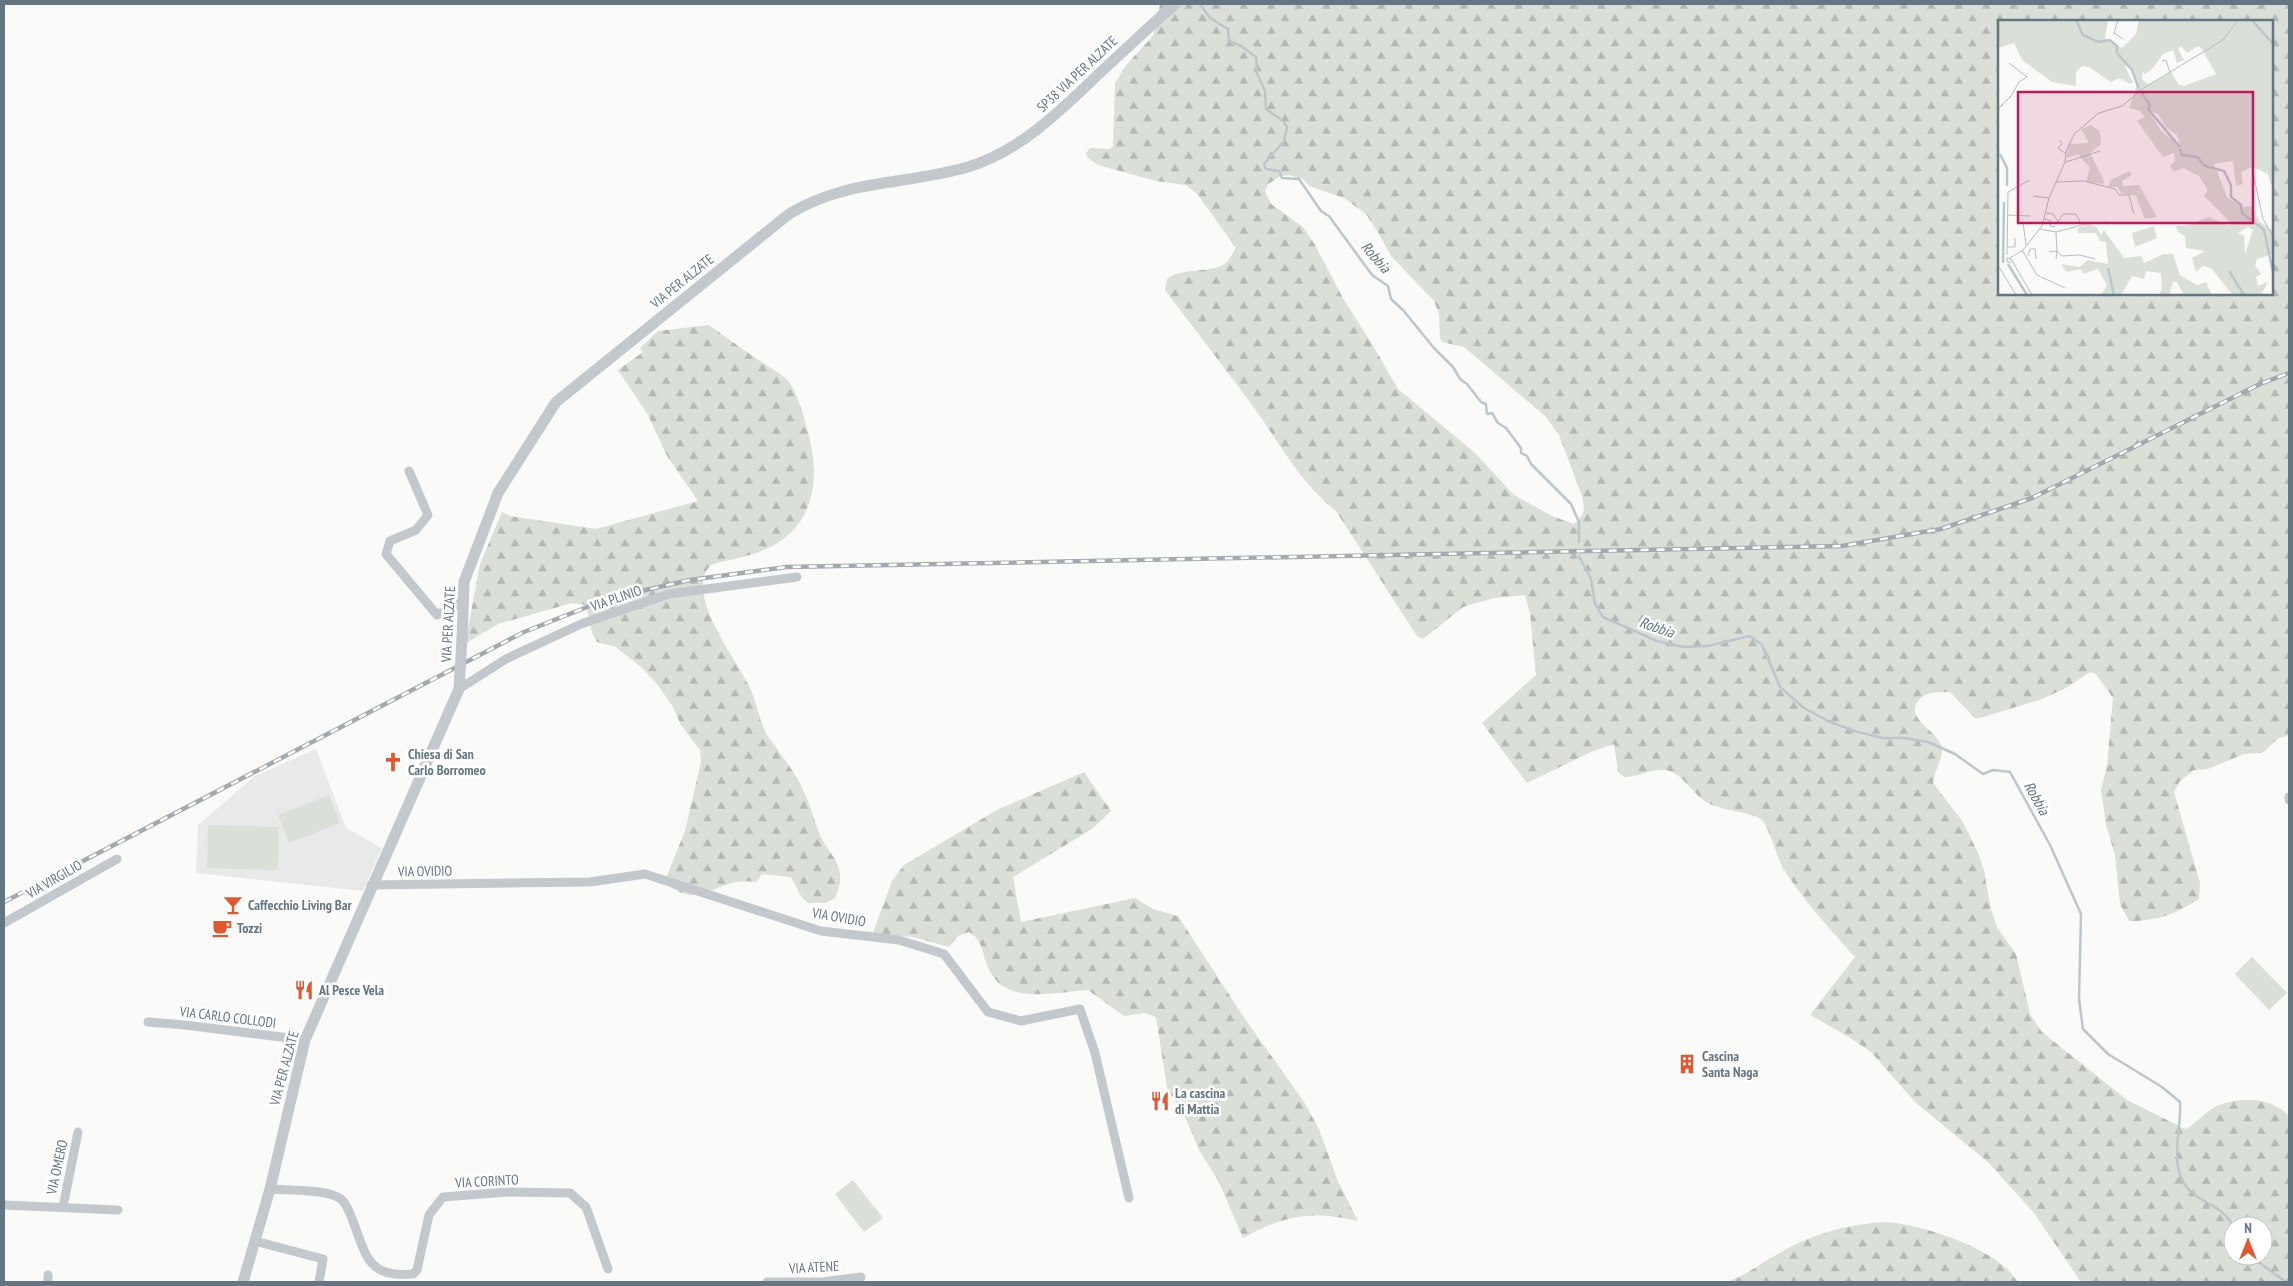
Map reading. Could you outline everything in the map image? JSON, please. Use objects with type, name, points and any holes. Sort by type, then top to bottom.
[{"type":"street","name":"SP38 VIA PER ALZATE","points":[[992,157],[1019,142],[1053,118],[1174,4]]},
{"type":"street","name":"VIA PER ALZATE","points":[[243,1282],[270,1189],[305,1040],[371,885],[459,689],[464,582],[498,493],[556,402],[789,214],[820,196],[841,190],[944,173],[992,157]]},
{"type":"street","points":[[409,471],[428,515],[416,530],[390,542],[386,554],[437,614],[464,601]]},
{"type":"street","name":"VIA PLINIO","points":[[459,689],[506,658],[572,628],[669,594],[798,577]]},
{"type":"street","name":"VIA VIRGILIO","points":[[4,923],[117,859]]},
{"type":"street","name":"VIA OVIDIO","points":[[371,885],[590,882],[645,874],[821,931],[899,940],[944,954],[988,1012],[1021,1021],[1080,1009],[1095,1052],[1129,1198]]},
{"type":"street","name":"VIA CARLO COLLODI","points":[[148,1022],[305,1040]]},
{"type":"street","name":"VIA OMERO","points":[[4,1205],[63,1207],[78,1132]]},
{"type":"street","name":"VIA CORINTO","points":[[270,1189],[324,1193],[341,1199],[350,1212],[365,1253],[380,1271],[395,1276],[413,1274],[417,1270],[429,1215],[443,1197],[506,1192],[570,1193],[586,1207],[608,1269]]},
{"type":"street","points":[[63,1207],[118,1210]]},
{"type":"street","points":[[255,1240],[323,1259],[319,1282]]},
{"type":"street","name":"VIA ATENE","points":[[767,1282],[822,1282],[861,1277]]},
{"type":"shaded area","points":[[316,749],[346,828],[382,848],[363,891],[196,873],[198,825],[255,776]]},
{"type":"green space","points":[[1160,4],[2289,4],[2289,735],[2277,739],[2265,751],[2244,754],[2208,769],[2194,770],[2180,781],[2174,792],[2200,883],[2199,899],[2166,916],[2149,920],[2129,921],[2120,904],[2115,855],[2106,825],[2101,790],[2107,765],[2113,698],[2096,674],[2090,672],[2066,688],[2042,699],[1980,718],[1975,718],[1950,692],[1924,695],[1918,701],[1915,708],[1919,720],[1936,737],[1942,749],[1933,783],[1963,822],[1979,855],[1991,910],[1998,929],[2016,954],[2030,1014],[2042,1032],[2127,1100],[2185,1129],[2213,1108],[2232,1101],[2253,1100],[2263,1102],[2282,1109],[2289,1116],[2289,1282],[2081,1282],[2034,1213],[1988,1162],[1916,1103],[1871,1052],[1810,1015],[1855,957],[1817,914],[1791,880],[1783,868],[1767,827],[1761,819],[1706,802],[1677,775],[1665,770],[1624,777],[1618,772],[1614,744],[1591,752],[1527,783],[1482,723],[1536,675],[1530,614],[1525,595],[1494,598],[1463,607],[1423,639],[1417,636],[1336,511],[1305,480],[1165,290],[1167,279],[1173,275],[1221,266],[1227,262],[1236,248],[1198,195],[1186,185],[1156,181],[1098,165],[1087,157],[1086,153],[1090,148],[1110,149],[1113,146],[1115,83],[1127,64],[1153,36]],"holes":[[[1289,175],[1303,179],[1309,186],[1344,198],[1366,214],[1391,256],[1434,301],[1439,314],[1442,342],[1464,347],[1545,416],[1559,435],[1582,496],[1583,511],[1580,518],[1574,524],[1552,516],[1514,495],[1474,452],[1398,389],[1344,300],[1315,245],[1303,227],[1271,204],[1265,191],[1268,184],[1281,176]]]},
{"type":"green space","points":[[709,325],[787,380],[795,392],[810,440],[813,456],[813,489],[803,517],[794,530],[782,540],[766,549],[711,565],[704,577],[703,592],[707,609],[715,626],[750,688],[764,730],[800,784],[822,839],[838,865],[840,884],[838,891],[835,898],[825,903],[808,903],[801,896],[791,877],[762,874],[756,882],[738,882],[693,895],[682,893],[664,883],[685,831],[701,762],[700,750],[681,725],[673,707],[657,684],[641,667],[616,647],[597,642],[591,628],[586,605],[572,603],[498,624],[465,644],[480,564],[502,512],[510,516],[596,529],[698,501],[667,456],[648,415],[618,370],[643,352],[640,348],[658,331]]},
{"type":"green space","points":[[1084,772],[1111,811],[1092,829],[1013,877],[1021,922],[1135,898],[1153,909],[1178,916],[1243,1016],[1304,1102],[1319,1129],[1337,1179],[1358,1221],[1312,1215],[1272,1224],[1243,1238],[1219,1182],[1199,1150],[1187,1121],[1167,1088],[1156,1017],[1145,1013],[1124,1016],[1088,990],[1031,994],[1017,992],[1004,987],[994,978],[977,938],[969,932],[958,936],[949,947],[913,937],[873,933],[892,881],[904,865],[997,810]]},
{"type":"green space","points":[[329,795],[340,823],[289,843],[278,815]]},
{"type":"green space","points":[[208,825],[279,827],[278,870],[207,868]]},
{"type":"green space","points":[[2252,957],[2287,993],[2269,1010],[2235,974]]},
{"type":"green space","points":[[853,1180],[883,1218],[864,1232],[835,1194]]},
{"type":"green space","points":[[1885,1222],[1899,1223],[1931,1231],[1981,1251],[1995,1259],[2019,1282],[1726,1282],[1815,1236],[1856,1225]]},
{"type":"waterway","name":"Robbia","points":[[1200,4],[1210,18],[1228,29],[1229,41],[1241,46],[1256,57],[1256,71],[1265,91],[1266,109],[1283,121],[1287,127],[1284,141],[1264,164],[1266,169],[1279,171],[1282,178],[1299,179],[1321,211],[1329,216],[1372,275],[1388,286],[1391,299],[1453,367],[1460,379],[1467,384],[1481,402],[1486,404],[1487,414],[1492,413],[1498,423],[1506,428],[1521,448],[1521,453],[1527,456],[1531,464],[1571,504],[1579,522],[1579,542]]},
{"type":"waterway","name":"Robbia","points":[[1579,556],[1591,579],[1595,604],[1603,617],[1657,641],[1684,647],[1708,646],[1750,636],[1762,645],[1780,687],[1804,708],[1828,721],[1854,731],[1883,738],[1905,738],[1928,742],[1955,754],[1983,774],[1993,770],[2010,772],[2050,845],[2081,914],[2079,999],[2083,1029],[2108,1054],[2162,1087],[2180,1102],[2177,1152],[2180,1176],[2195,1195],[2226,1216]]},
{"type":"waterway","name":"Robbia","points":[[2264,1266],[2286,1282]]},
{"type":"railway","points":[[4,902],[524,632],[610,598],[690,580],[787,567],[1842,546],[1941,529],[2032,498],[2260,384],[2289,373]]},
{"type":"place","name":"Chiesa di San Carlo Borromeo","points":[[393,762]]},
{"type":"place","name":"Caffecchio Living Bar","points":[[233,905]]},
{"type":"place","name":"Tozzi","points":[[222,928]]},
{"type":"place","name":"Al Pesce Vela","points":[[304,990]]},
{"type":"place","name":"Cascina Santa Naga","points":[[1687,1064]]},
{"type":"place","name":"La cascina di Mattia","points":[[1160,1101]]}]
